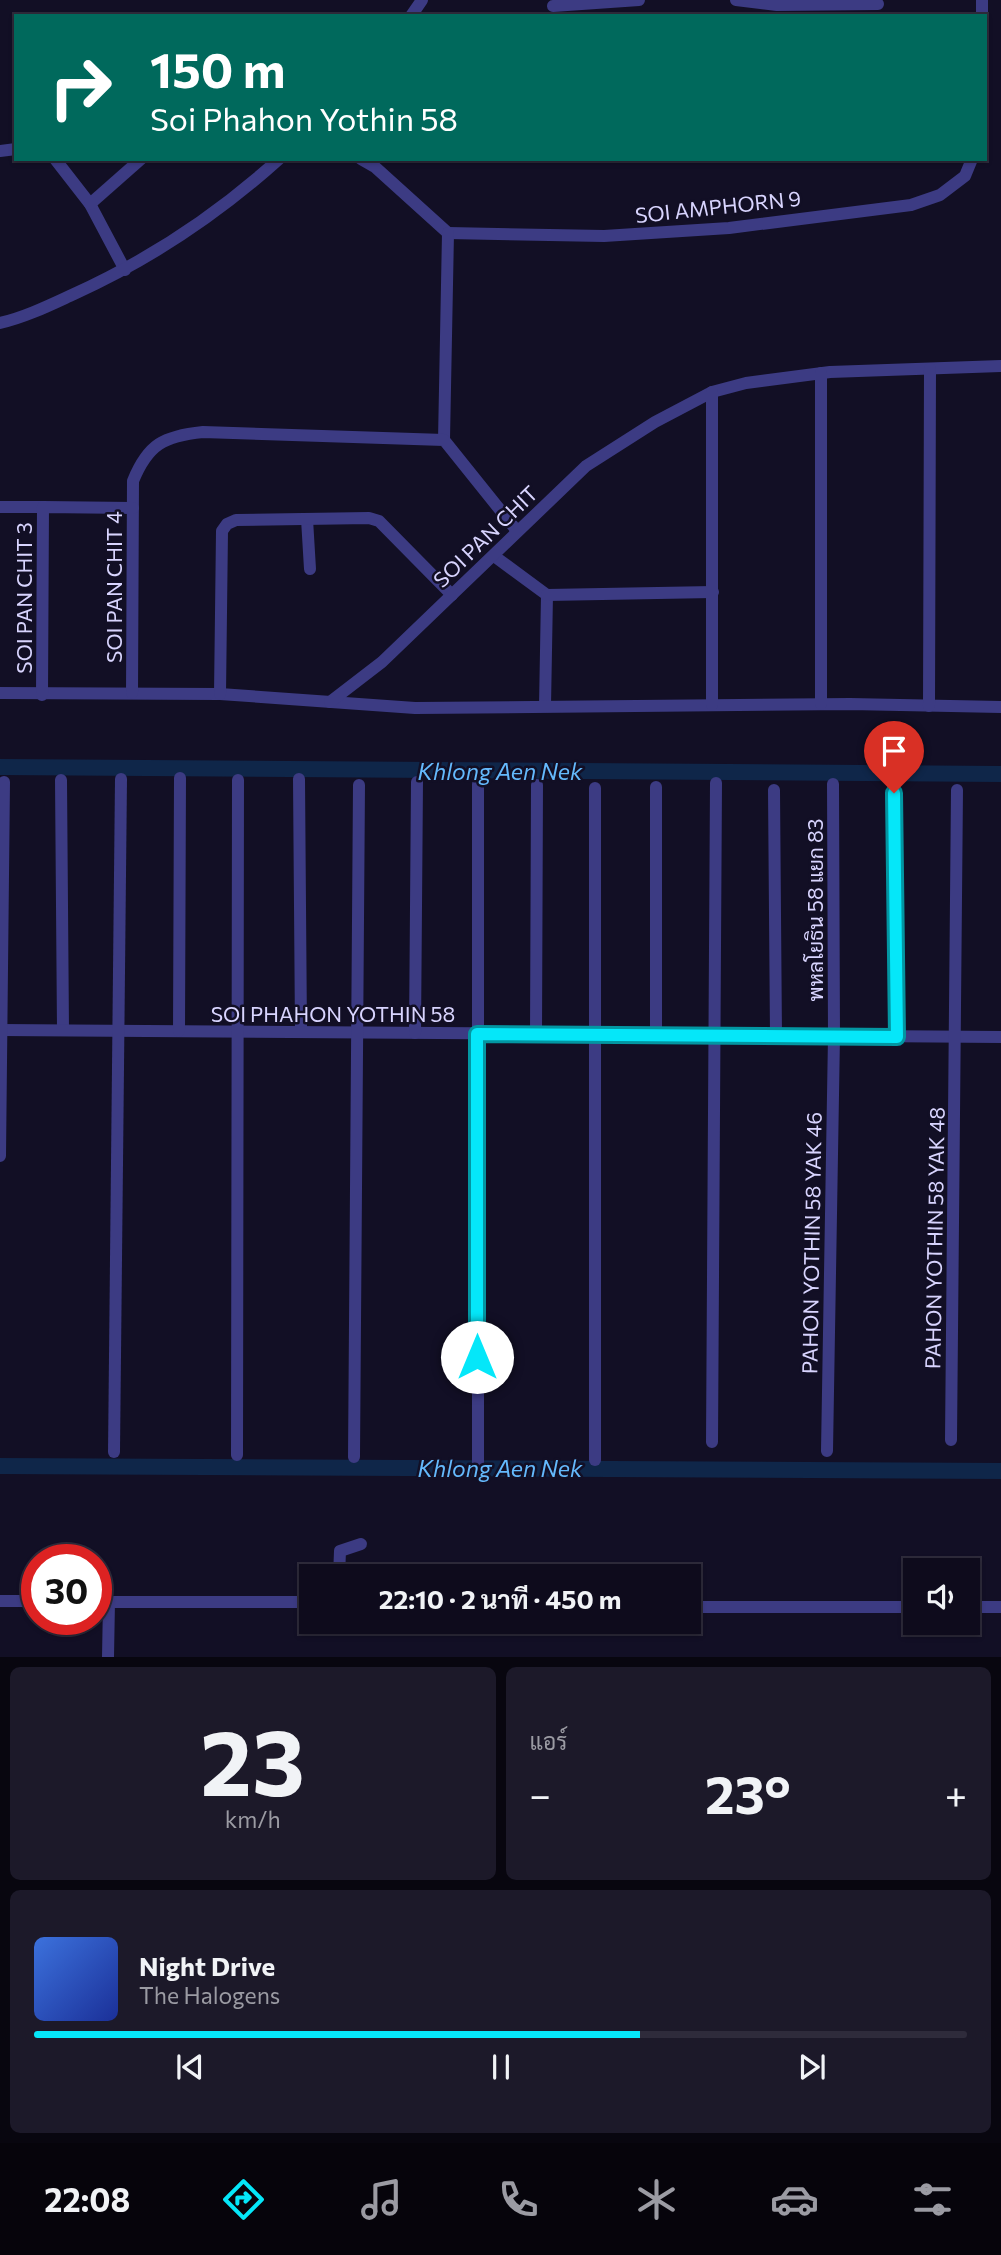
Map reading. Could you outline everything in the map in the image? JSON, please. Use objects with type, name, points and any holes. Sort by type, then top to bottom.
[{"type":"street","points":[[553,7],[639,0]]},
{"type":"street","points":[[736,0],[777,5],[878,6]]},
{"type":"street","points":[[57,161],[90,204],[125,270]]},
{"type":"street","points":[[90,204],[139,161]]},
{"type":"street","points":[[0,323],[44,308],[125,270],[216,213],[277,161]]},
{"type":"street","points":[[364,161],[375,167],[448,233],[444,440],[517,531]]},
{"type":"street","name":"SOI AMPHORN 9","points":[[448,233],[604,236],[729,228],[911,205],[940,195],[965,176],[971,161]]},
{"type":"street","name":"SOI PAN CHIT","points":[[330,702],[382,662],[586,466],[655,422],[712,392],[746,383],[821,373],[1001,366]]},
{"type":"street","points":[[929,706],[930,369]]},
{"type":"street","points":[[821,373],[821,704]]},
{"type":"street","points":[[712,392],[712,705]]},
{"type":"street","name":"SOI PAN CHIT 4","points":[[132,693],[133,481],[142,459],[157,444],[178,435],[203,432],[444,440]]},
{"type":"street","points":[[0,507],[43,507]]},
{"type":"street","name":"SOI PAN CHIT 3","points":[[41,695],[43,507],[133,508]]},
{"type":"street","points":[[220,694],[222,531],[227,523],[236,520],[307,519],[379,521],[452,595]]},
{"type":"street","points":[[307,519],[310,569]]},
{"type":"street","points":[[494,556],[547,595],[713,592]]},
{"type":"street","points":[[545,706],[547,595]]},
{"type":"street","points":[[0,694],[220,694],[415,708],[821,704],[1001,707]]},
{"type":"street","points":[[179,1031],[180,778]]},
{"type":"street","points":[[114,1452],[121,779]]},
{"type":"street","points":[[299,779],[301,1032]]},
{"type":"street","points":[[61,780],[63,1030]]},
{"type":"street","points":[[237,1455],[238,780]]},
{"type":"street","points":[[0,1156],[4,782]]},
{"type":"street","points":[[415,1033],[417,782]]},
{"type":"street","points":[[712,1442],[716,783]]},
{"type":"street","name":"พหลโยธิน 58 แยก 83","points":[[833,783],[834,1036]]},
{"type":"street","points":[[354,1457],[355,1033],[359,785]]},
{"type":"street","points":[[478,785],[478,1465]]},
{"type":"street","points":[[536,1034],[537,785]]},
{"type":"street","points":[[656,787],[656,1035]]},
{"type":"street","points":[[595,788],[595,1460]]},
{"type":"street","points":[[774,790],[776,1035]]},
{"type":"street","name":"PAHON YOTHIN 58 YAK 48","points":[[951,1440],[957,790]]},
{"type":"street","points":[[894,793],[897,1037]]},
{"type":"street","name":"SOI PHAHON YOTHIN 58","points":[[1,1030],[1001,1037]]},
{"type":"street","name":"PAHON YOTHIN 58 YAK 46","points":[[827,1451],[834,1036]]},
{"type":"street","points":[[340,1564],[340,1551],[361,1544]]},
{"type":"street","points":[[0,1601],[21,1601]]},
{"type":"street","points":[[112,1602],[299,1602]]},
{"type":"street","points":[[701,1607],[903,1607]]},
{"type":"street","points":[[980,1607],[1001,1607]]},
{"type":"street","points":[[106,1635],[108,1655]]},
{"type":"waterway","name":"Khlong Aen Nek","points":[[0,767],[1001,774]]},
{"type":"waterway","name":"Khlong Aen Nek","points":[[0,1466],[1001,1471]]},
{"type":"route","points":[[477,1357],[477,1034],[897,1037],[894,793]]}]
